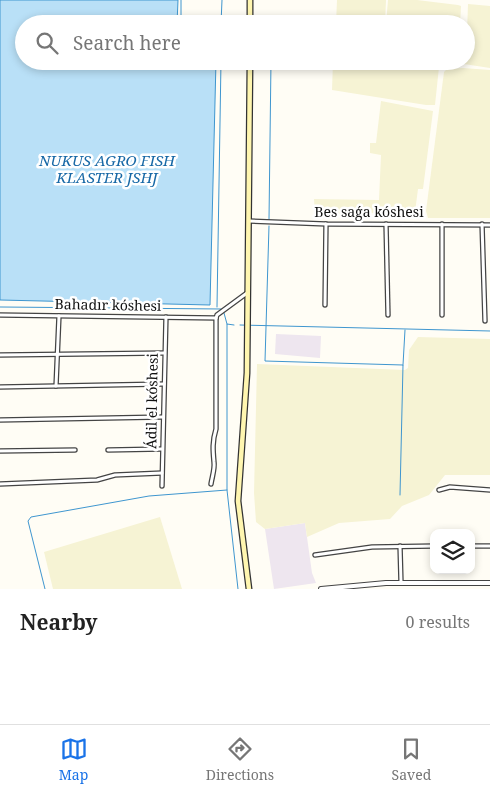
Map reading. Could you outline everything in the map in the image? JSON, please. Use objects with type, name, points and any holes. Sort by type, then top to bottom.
[{"type":"main road","points":[[250,0],[250,15]]},
{"type":"main road","points":[[248,589],[238,502],[245,431],[250,70]]},
{"type":"street","name":"Bes saǵa kóshesi","points":[[248,221],[326,224],[490,225]]},
{"type":"street","points":[[325,305],[326,224]]},
{"type":"street","points":[[386,224],[388,315]]},
{"type":"street","points":[[442,224],[442,315]]},
{"type":"street","points":[[482,224],[485,321]]},
{"type":"street","points":[[211,484],[214,464],[212,457],[213,440],[216,429],[216,318],[217,315],[247,293]]},
{"type":"street","name":"Bahadır kóshesi","points":[[0,315],[216,318]]},
{"type":"street","points":[[56,386],[59,316]]},
{"type":"street","name":"Ádil el kóshesi","points":[[162,486],[166,318]]},
{"type":"street","points":[[0,355],[164,353]]},
{"type":"street","points":[[0,387],[164,384]]},
{"type":"street","points":[[0,420],[163,417]]},
{"type":"street","points":[[108,450],[162,449]]},
{"type":"street","points":[[0,451],[75,450]]},
{"type":"street","points":[[0,484],[97,480],[115,474],[162,473]]},
{"type":"street","points":[[440,490],[450,487],[490,490]]},
{"type":"street","points":[[315,555],[372,546],[430,546]]},
{"type":"street","points":[[400,546],[401,582]]},
{"type":"street","points":[[475,546],[490,546]]},
{"type":"street","points":[[321,589],[401,582],[490,583]]},
{"type":"street","points":[[409,582],[409,589]]},
{"type":"shaded area","points":[[337,0],[386,0],[385,15],[336,15]]},
{"type":"shaded area","points":[[388,0],[417,0],[461,6],[460,15],[387,15]]},
{"type":"shaded area","points":[[468,4],[490,6],[490,68],[475,66],[475,15],[468,15]]},
{"type":"shaded area","points":[[333,70],[439,70],[435,105],[332,90]]},
{"type":"shaded area","points":[[446,70],[490,70],[490,218],[428,218],[426,211],[444,72]]},
{"type":"shaded area","points":[[381,101],[433,111],[423,189],[418,189],[415,212],[315,214],[314,199],[379,200],[381,155],[370,153],[370,143],[376,143]]},
{"type":"shaded area","points":[[276,334],[321,336],[320,358],[275,354]]},
{"type":"shaded area","points":[[418,337],[490,339],[490,475],[445,475],[429,495],[402,506],[390,519],[339,523],[307,537],[305,523],[265,529],[256,522],[254,493],[257,364],[405,370],[408,368],[409,350]]},
{"type":"shaded area","points":[[160,517],[182,589],[53,589],[44,552]]},
{"type":"shaded area","points":[[305,523],[312,573],[316,583],[274,589],[265,529]]},
{"type":"water","name":"NUKUS AGRO FISH KLASTER JSHJ","points":[[0,0],[178,0],[177,15],[15,15],[15,70],[216,70],[210,305],[0,300]]},
{"type":"waterway","points":[[181,0],[181,15]]},
{"type":"waterway","points":[[221,15],[222,0]]},
{"type":"waterway","points":[[217,307],[221,70]]},
{"type":"waterway","points":[[269,220],[271,70]]},
{"type":"waterway","points":[[269,226],[265,361],[403,365],[400,495]]},
{"type":"waterway","points":[[0,307],[221,309]]},
{"type":"waterway","points":[[224,313],[227,324]]},
{"type":"waterway","points":[[234,325],[227,324],[227,490],[238,589]]},
{"type":"waterway","points":[[240,325],[490,331]]},
{"type":"waterway","points":[[403,365],[405,330]]},
{"type":"waterway","points":[[45,589],[28,521],[31,517],[149,496],[227,490]]}]
